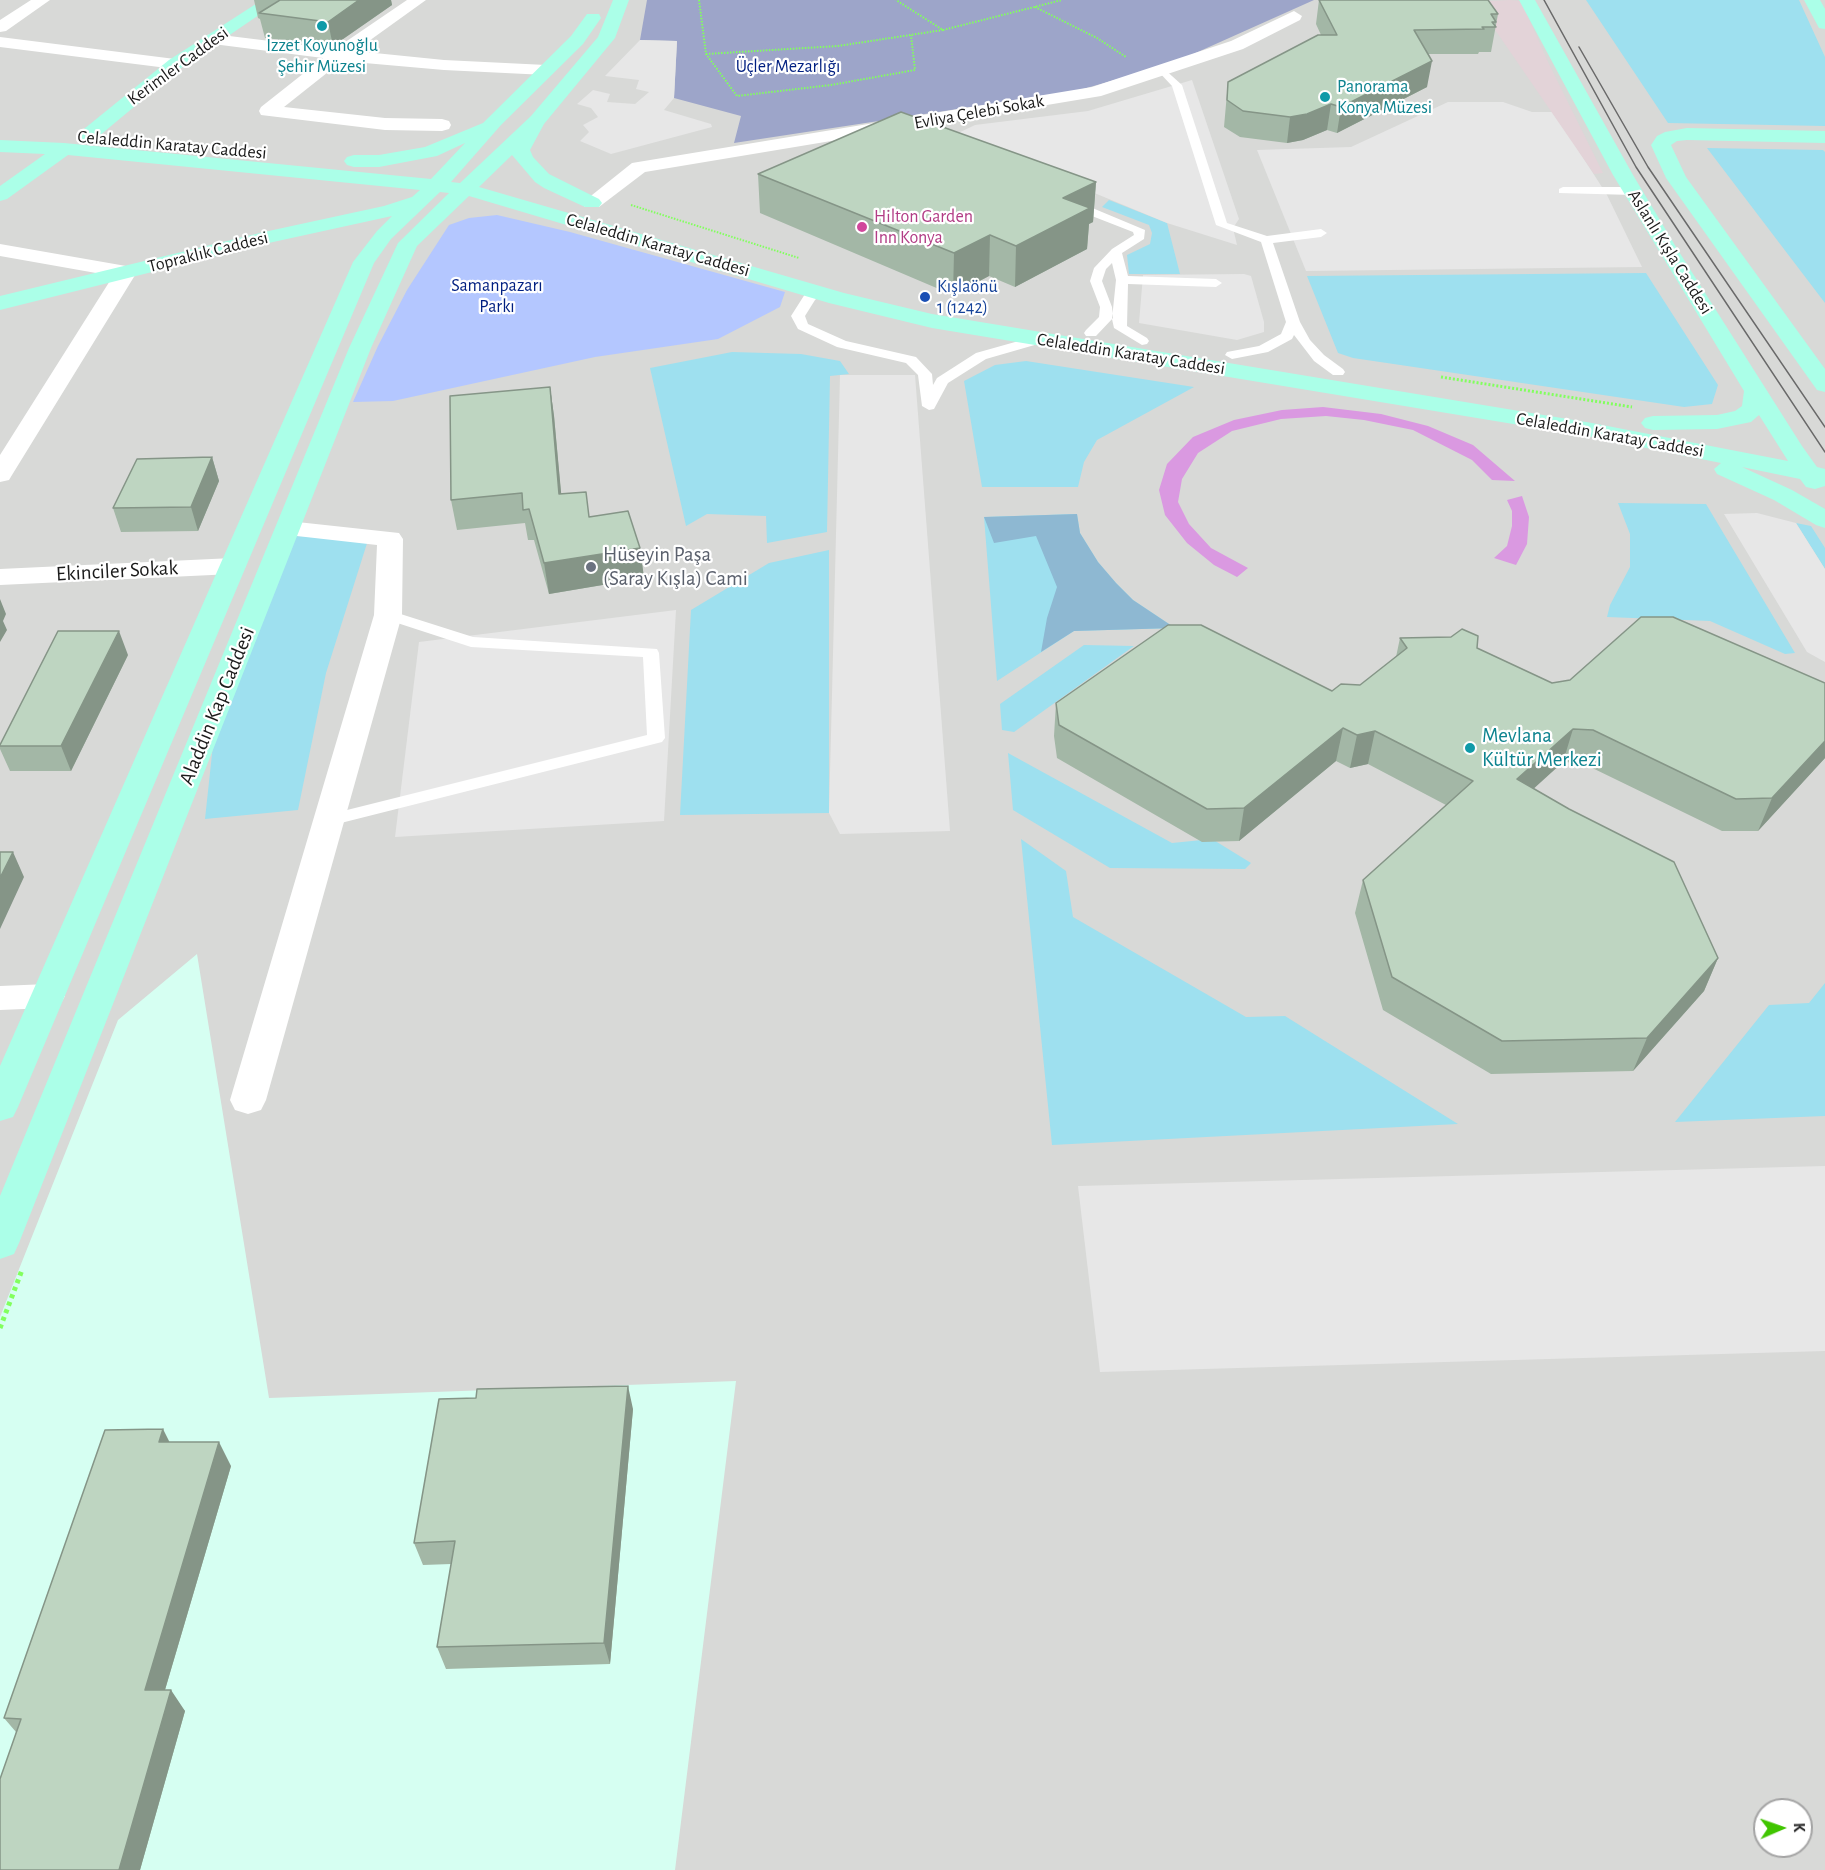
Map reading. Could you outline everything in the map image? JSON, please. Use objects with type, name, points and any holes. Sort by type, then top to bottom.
[{"type":"main road","name":"Kerimler Caddesi","points":[[86,137],[175,64],[273,0]]},
{"type":"main road","points":[[353,161],[379,161],[430,152],[494,121],[587,28],[601,0]]},
{"type":"main road","points":[[592,203],[542,178],[524,159],[520,150],[538,120],[606,38],[621,0]]},
{"type":"main road","name":"Aslanlı Kışla Caddesi","points":[[1527,0],[1633,191],[1791,448],[1817,474],[1825,498]]},
{"type":"main road","points":[[1812,0],[1825,24]]},
{"type":"main road","points":[[465,178],[538,120]]},
{"type":"main road","points":[[465,178],[494,121]]},
{"type":"main road","name":"Celaleddin Karatay Caddesi","points":[[0,132],[86,137],[353,161],[465,178],[592,203],[890,297],[927,306],[1653,423],[1825,453]]},
{"type":"main road","points":[[1821,377],[1669,164],[1661,145],[1664,140],[1672,136],[1687,134],[1825,137]]},
{"type":"main road","name":"Celaleddin Karatay Caddesi","points":[[0,146],[64,149],[337,175],[425,193],[465,178],[575,220],[886,311],[932,321],[1592,430],[1817,474]]},
{"type":"main road","points":[[0,195],[64,149]]},
{"type":"main road","points":[[337,175],[382,191],[386,197],[394,230],[462,218]]},
{"type":"main road","name":"Aladdin Kap Caddesi","points":[[0,1107],[233,566],[351,250],[394,230],[465,178]]},
{"type":"main road","name":"Aladdin Kap Caddesi","points":[[0,1243],[360,348],[394,230],[425,193]]},
{"type":"main road","points":[[482,214],[521,212],[575,220]]},
{"type":"main road","name":"Topraklık Caddesi","points":[[0,303],[264,238],[394,230]]},
{"type":"main road","points":[[264,238],[300,237],[351,250]]},
{"type":"main road","points":[[1653,423],[1717,422],[1743,417],[1754,408],[1756,389]]},
{"type":"main road","points":[[1592,430],[1664,448],[1733,471],[1825,520]]},
{"type":"main road","points":[[48,996],[99,1001]]},
{"type":"street","points":[[0,27],[42,0]]},
{"type":"street","points":[[418,0],[338,55],[268,111],[385,124],[442,125]]},
{"type":"street","name":"Evliya Çelebi Sokak","points":[[592,203],[639,167],[1095,92],[1237,45],[1294,16]]},
{"type":"street","points":[[213,39],[338,55],[444,65],[546,70]]},
{"type":"street","points":[[0,42],[175,64]]},
{"type":"street","points":[[0,250],[126,272],[22,420],[0,475]]},
{"type":"street","points":[[248,1100],[388,615],[390,539],[288,528]]},
{"type":"street","name":"Ekinciler Sokak","points":[[0,577],[233,566]]},
{"type":"street","points":[[0,998],[48,996]]},
{"type":"lane","points":[[1156,72],[1177,85],[1222,225],[1266,240],[1321,233]]},
{"type":"lane","points":[[1563,191],[1633,191]]},
{"type":"lane","points":[[1078,206],[1139,230],[1140,236],[1116,252],[1100,268],[1096,281],[1106,307],[1106,318],[1091,333]]},
{"type":"lane","points":[[1266,240],[1293,322],[1305,342],[1319,358],[1338,372]]},
{"type":"lane","points":[[1116,252],[1122,280],[1119,319],[1121,328],[1142,341]]},
{"type":"lane","points":[[1122,280],[1216,283]]},
{"type":"lane","points":[[818,292],[810,297],[798,316],[803,326],[842,344],[911,360],[925,374],[929,406],[942,381],[981,356],[1040,339]]},
{"type":"lane","points":[[1232,355],[1263,349],[1287,336],[1293,322]]},
{"type":"lane","points":[[328,820],[656,738],[651,653],[471,642],[388,615]]},
{"type":"path","points":[[699,0],[706,54],[737,96],[831,85],[915,70],[912,35]]},
{"type":"path","points":[[896,0],[943,30]]},
{"type":"path","points":[[706,54],[838,46],[912,35],[943,30],[1062,0]]},
{"type":"path","points":[[1035,7],[1097,38],[1156,72]]},
{"type":"shaded area","points":[[0,0],[1825,0],[1825,1870],[0,1870]]},
{"type":"shaded area","points":[[1586,0],[1799,0],[1825,57],[1825,126],[1668,123]]},
{"type":"shaded area","points":[[1521,1],[1548,62],[1603,173],[1594,174],[1476,2]]},
{"type":"shaded area","points":[[640,40],[677,41],[674,98],[664,110],[711,124],[712,127],[611,154],[580,141],[589,132],[583,125],[598,117],[591,108],[577,104],[593,90],[610,94],[607,102],[635,104],[649,92],[636,89],[639,80],[605,76]]},
{"type":"shaded area","points":[[1192,80],[1239,219],[1233,228],[1237,245],[1167,223],[954,135],[975,125],[1088,111]]},
{"type":"shaded area","points":[[1448,102],[1503,102],[1532,112],[1554,112],[1607,195],[1642,267],[1306,271],[1257,150],[1351,147]]},
{"type":"shaded area","points":[[1707,148],[1823,150],[1825,152],[1825,303]]},
{"type":"shaded area","points":[[1109,200],[1167,223],[1180,274],[1129,274],[1127,255],[1150,244],[1152,233],[1149,225],[1102,207]]},
{"type":"shaded area","points":[[1646,273],[1718,385],[1712,404],[1684,407],[1353,358],[1338,353],[1307,276]]},
{"type":"shaded area","points":[[1244,274],[1251,276],[1264,322],[1264,332],[1237,340],[1139,323],[1143,275]]},
{"type":"shaded area","points":[[732,352],[801,354],[840,361],[849,374],[830,376],[827,532],[767,543],[766,516],[707,514],[686,526],[650,368]]},
{"type":"shaded area","points":[[1026,361],[1194,387],[1097,440],[1084,462],[1078,487],[982,487],[964,381],[995,365]]},
{"type":"shaded area","points":[[840,375],[915,375],[950,831],[840,834],[829,813]]},
{"type":"shaded area","points":[[1323,407],[1381,414],[1428,426],[1473,445],[1515,481],[1492,480],[1472,460],[1413,430],[1364,420],[1326,416],[1281,419],[1232,431],[1198,453],[1182,479],[1178,502],[1189,524],[1211,548],[1248,568],[1237,577],[1214,565],[1187,543],[1165,515],[1159,490],[1167,464],[1193,437],[1234,420],[1282,410]]},
{"type":"shaded area","points":[[1522,496],[1529,517],[1527,544],[1516,565],[1494,558],[1507,546],[1512,526],[1512,511],[1507,500]]},
{"type":"shaded area","points":[[1618,503],[1706,504],[1795,653],[1785,654],[1710,621],[1607,617],[1610,605],[1630,567],[1630,534]]},
{"type":"shaded area","points":[[1757,513],[1796,523],[1825,569],[1825,662],[1807,652],[1724,514]]},
{"type":"shaded area","points":[[1077,514],[1080,533],[1098,562],[1116,583],[1133,600],[1175,628],[1074,631],[997,681],[984,517]]},
{"type":"shaded area","points":[[1077,514],[1080,533],[1098,562],[1116,583],[1133,600],[1175,628],[1074,631],[1041,652],[1047,618],[1057,587],[1036,536],[994,543],[984,517]]},
{"type":"shaded area","points":[[1796,523],[1811,526],[1825,548],[1825,569]]},
{"type":"shaded area","points":[[287,536],[369,537],[326,673],[298,810],[205,819],[216,717]]},
{"type":"shaded area","points":[[829,550],[829,813],[680,815],[691,610],[769,563]]},
{"type":"shaded area","points":[[676,610],[664,821],[395,837],[419,642]]},
{"type":"shaded area","points":[[1084,645],[1134,646],[1014,732],[1002,730],[1000,704]]},
{"type":"shaded area","points":[[1008,753],[1172,843],[1212,839],[1251,863],[1245,869],[1110,868],[1013,810]]},
{"type":"shaded area","points":[[1021,839],[1066,871],[1073,917],[1246,1017],[1285,1016],[1458,1124],[1052,1145]]},
{"type":"shaded area","points":[[197,954],[269,1398],[736,1381],[675,1870],[0,1870],[0,1317],[118,1020]]},
{"type":"shaded area","points":[[1825,983],[1825,1116],[1675,1122],[1769,1005],[1809,1003]]},
{"type":"shaded area","points":[[1825,1166],[1825,1351],[1100,1372],[1078,1186]]},
{"type":"green space","name":"Üçler Mezarlığı","points":[[647,0],[1314,0],[1171,64],[1076,91],[734,143],[741,116],[674,98],[677,41],[640,40]]},
{"type":"green space","name":"Samanpazarı Parkı","points":[[497,215],[570,232],[785,292],[780,307],[718,339],[595,357],[393,401],[353,402],[378,346],[407,290],[449,225],[469,218]]},
{"type":"building","points":[[280,0],[359,0],[328,22],[259,13]]},
{"type":"building","points":[[1319,0],[1488,0],[1498,14],[1491,14],[1496,22],[1492,22],[1496,27],[1414,30],[1432,61],[1341,107],[1331,104],[1307,114],[1290,117],[1243,111],[1227,100],[1228,82],[1318,35],[1337,35]]},
{"type":"building","points":[[901,112],[1096,182],[1063,198],[1090,208],[1016,246],[990,235],[954,253],[758,174]]},
{"type":"building","points":[[550,387],[559,494],[586,492],[589,517],[628,511],[640,548],[544,563],[529,509],[523,510],[522,493],[451,500],[450,396]]},
{"type":"building","points":[[212,457],[191,507],[113,508],[137,459]]},
{"type":"building","points":[[1641,617],[1673,617],[1825,683],[1825,741],[1772,798],[1736,799],[1593,730],[1573,729],[1517,779],[1569,809],[1674,862],[1718,958],[1647,1038],[1502,1041],[1392,977],[1363,880],[1473,781],[1375,731],[1357,735],[1343,728],[1244,808],[1207,809],[1059,725],[1056,703],[1168,625],[1201,625],[1332,691],[1341,684],[1360,685],[1407,648],[1400,638],[1451,637],[1462,629],[1478,636],[1477,648],[1552,683],[1570,680]]},
{"type":"building","points":[[58,631],[119,631],[61,746],[0,746],[0,745]]},
{"type":"building","points":[[0,852],[13,852],[0,878]]},
{"type":"building","points":[[628,1386],[604,1643],[437,1647],[455,1541],[414,1543],[439,1399],[476,1398],[477,1389]]},
{"type":"building","points":[[163,1429],[159,1442],[219,1442],[145,1690],[171,1690],[119,1870],[0,1870],[0,1779],[21,1719],[4,1718],[105,1430]]},
{"type":"tram line","points":[[1544,0],[1636,167],[1825,452]]},
{"type":"tram line","points":[[1579,47],[1648,167],[1825,427]]},
{"type":"place","name":"İzzet Koyunoğlu Şehir Müzesi","points":[[322,26]]},
{"type":"place","name":"Panorama Konya Müzesi","points":[[1325,97]]},
{"type":"place","name":"Hilton Garden Inn Konya","points":[[862,227]]},
{"type":"place","name":"Kışlaönü 1 (1242)","points":[[925,297]]},
{"type":"place","name":"Hüseyin Paşa (Saray Kışla) Cami","points":[[591,567]]},
{"type":"place","name":"Mevlana Kültür Merkezi","points":[[1470,748]]}]
